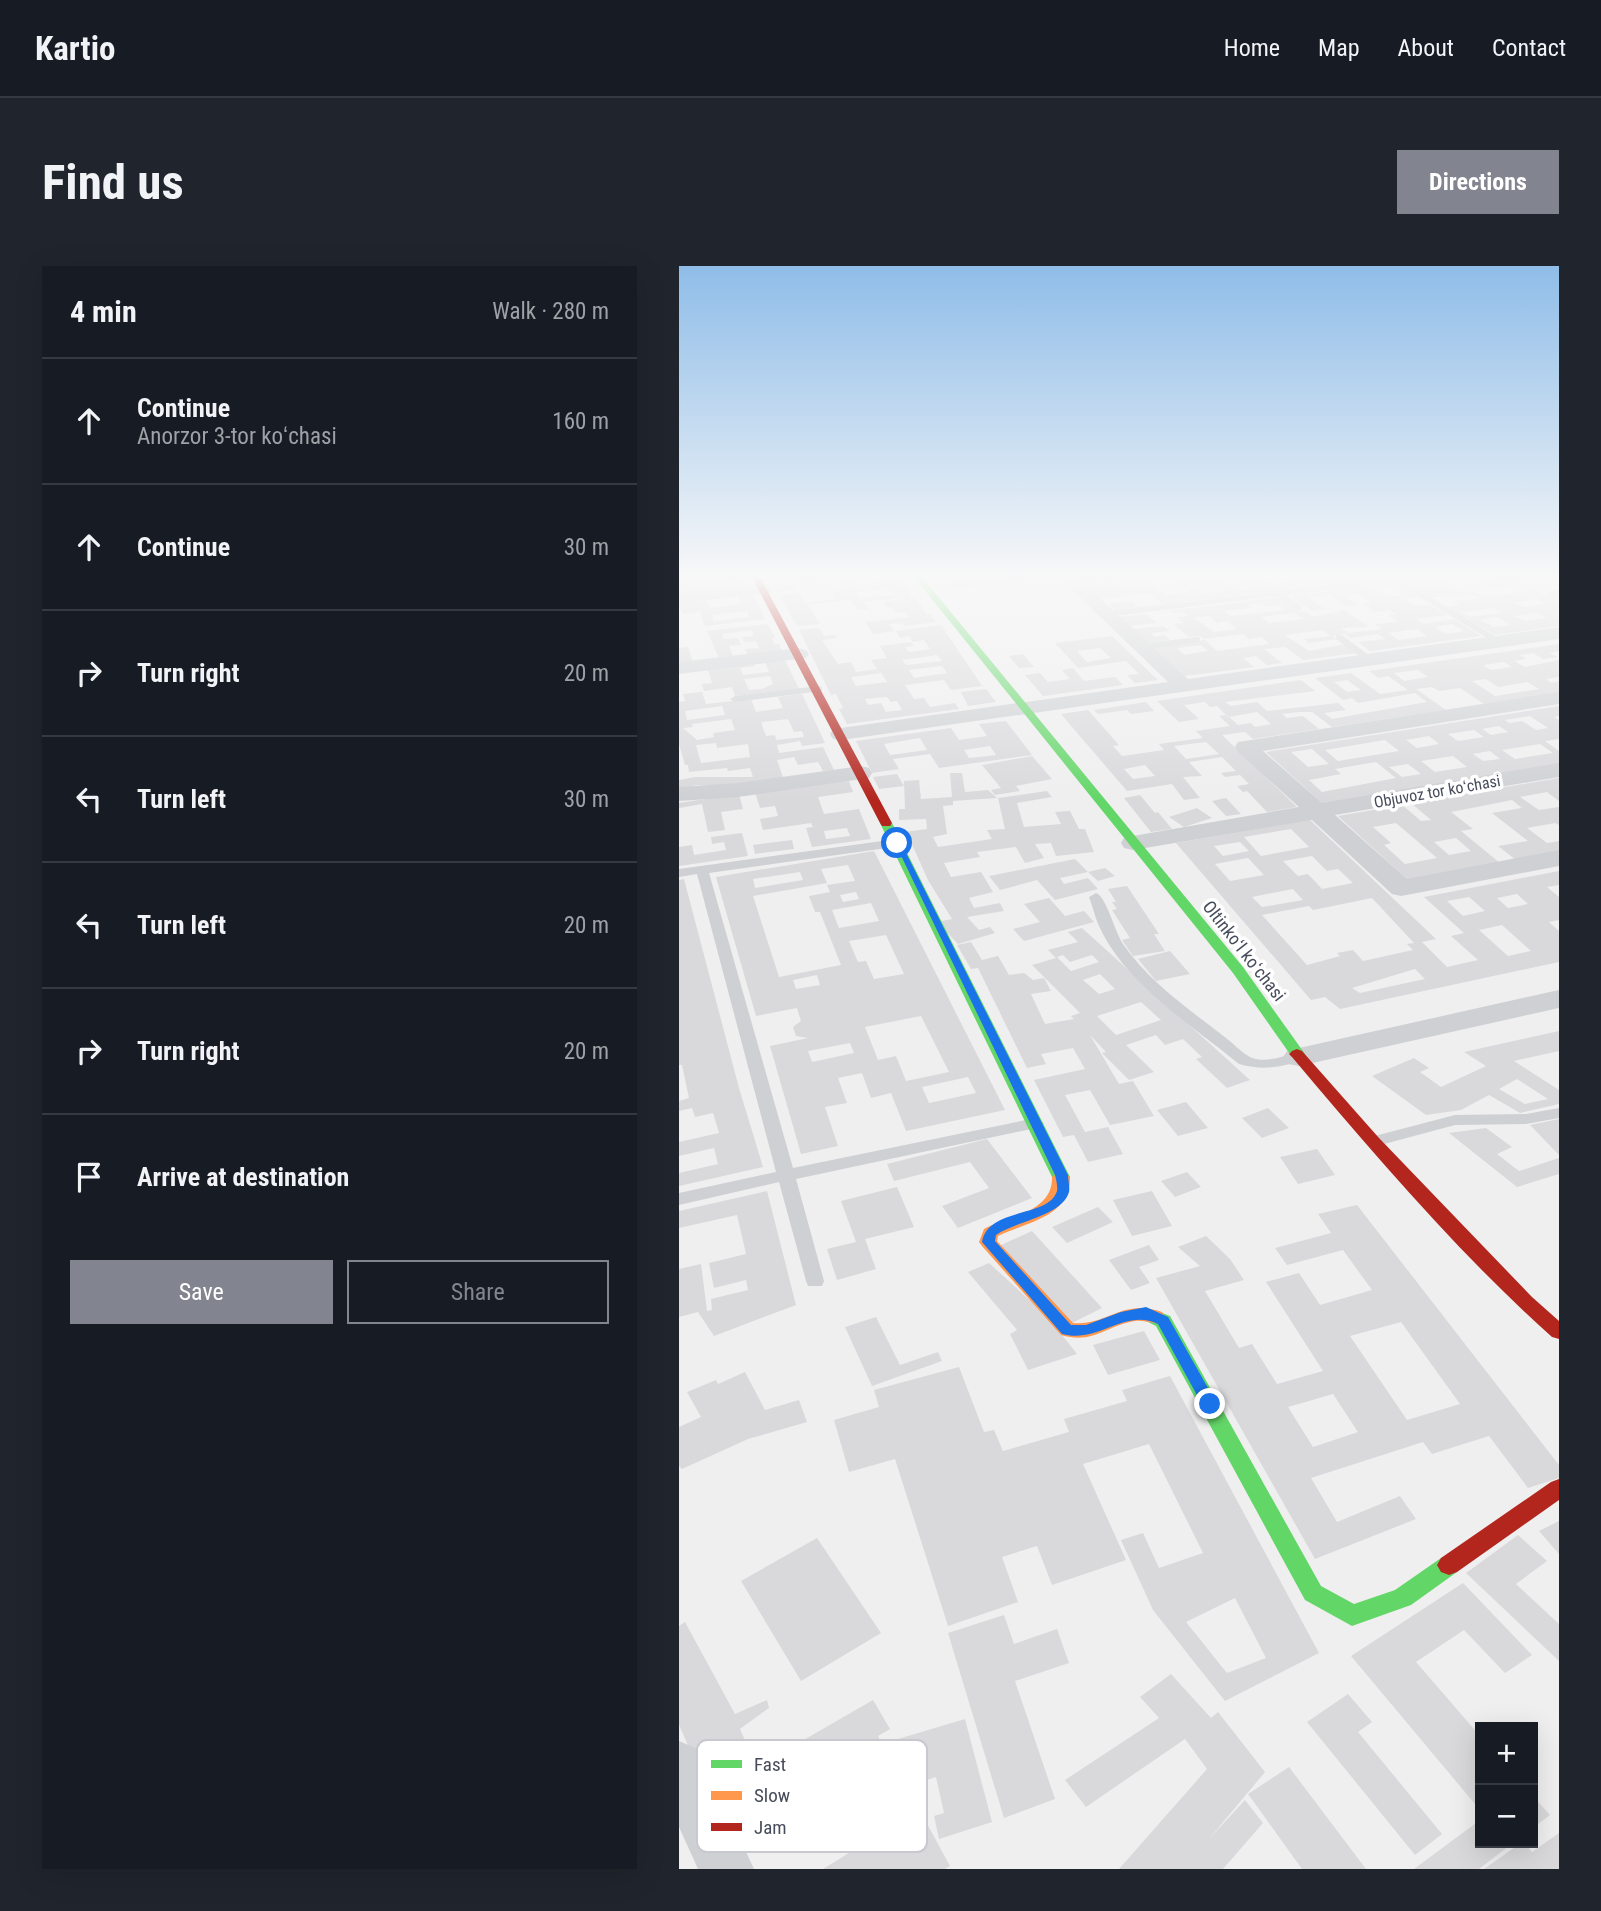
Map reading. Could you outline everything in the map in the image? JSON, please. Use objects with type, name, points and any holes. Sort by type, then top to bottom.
[{"type":"street","name":"Oltinkoʻl koʻchasi","points":[[979,652],[1238,970],[1299,1057],[1373,1142],[1525,1302],[1559,1332]]},
{"type":"street","points":[[1146,652],[1183,685]]},
{"type":"street","points":[[841,734],[1421,652]]},
{"type":"street","points":[[679,668],[799,654],[897,843],[1062,1175],[1063,1191],[1054,1205],[1002,1225],[990,1233],[988,1242],[1067,1330],[1087,1331],[1126,1316],[1146,1312],[1163,1321],[1314,1593],[1352,1615],[1403,1598],[1559,1488]]},
{"type":"street","points":[[1559,698],[1246,747],[1401,888],[1559,859]]},
{"type":"street","name":"Objuvoz tor koʻchasi","points":[[1133,843],[1559,770]]},
{"type":"street","points":[[679,794],[738,790],[861,773]]},
{"type":"street","points":[[1299,1057],[1559,999]]},
{"type":"street","points":[[679,1767],[697,1806]]},
{"type":"street","points":[[718,1852],[726,1869]]},
{"type":"lane","points":[[1359,652],[1369,659]]},
{"type":"lane","points":[[735,699],[818,689]]},
{"type":"lane","points":[[679,873],[897,843]]},
{"type":"lane","points":[[702,870],[815,1281]]},
{"type":"lane","points":[[1096,897],[1107,929],[1125,955],[1187,1013],[1245,1061],[1265,1065],[1299,1057]]},
{"type":"lane","points":[[1373,1142],[1455,1120],[1526,1119],[1559,1113]]},
{"type":"lane","points":[[679,1199],[1036,1123]]},
{"type":"building","points":[[679,652],[690,652],[693,662],[679,664]]},
{"type":"building","points":[[716,652],[731,652],[733,656],[719,658]]},
{"type":"building","points":[[746,652],[775,652],[748,655]]},
{"type":"building","points":[[810,652],[830,652],[838,664],[851,662],[856,672],[877,669],[871,660],[887,658],[883,652],[959,652],[982,686],[951,690],[944,680],[905,685],[914,699],[924,698],[930,707],[955,703],[959,709],[847,724],[839,709],[843,708],[836,694],[831,695]],"holes":[[[937,655],[942,661],[906,665],[902,660]],[[942,666],[947,673],[914,678],[909,670]],[[881,673],[887,682],[856,686],[851,677]],[[887,697],[891,702],[897,701],[902,710],[886,712],[881,703],[868,705],[865,699]]]},
{"type":"building","points":[[1063,652],[1078,652],[1087,662],[1111,658],[1104,652],[1129,652],[1158,680],[1135,683],[1127,675],[1139,674],[1126,661],[1078,668]]},
{"type":"building","points":[[1158,652],[1181,652],[1184,655],[1203,652],[1268,652],[1282,663],[1267,665],[1256,656],[1243,658],[1254,667],[1185,676]]},
{"type":"building","points":[[1292,652],[1357,653],[1303,660]]},
{"type":"building","points":[[1504,652],[1555,652],[1549,653],[1558,657],[1543,659],[1533,653],[1520,655],[1526,659],[1514,661],[1525,667],[1559,660],[1559,677],[1546,679],[1551,683],[1559,681],[1559,693],[1484,704],[1460,688],[1439,691],[1432,687],[1416,689],[1446,710],[1332,727],[1312,712],[1299,712],[1282,714],[1287,718],[1303,716],[1319,729],[1253,739],[1245,732],[1222,735],[1297,807],[1267,812],[1247,791],[1243,792],[1237,786],[1249,784],[1240,775],[1225,777],[1221,773],[1236,771],[1222,757],[1189,762],[1202,776],[1183,777],[1200,798],[1184,800],[1172,784],[1127,791],[1061,714],[1088,710],[1119,745],[1113,746],[1122,756],[1164,750],[1159,744],[1203,738],[1196,731],[1230,726],[1219,716],[1226,715],[1217,706],[1210,707],[1205,702],[1184,705],[1199,719],[1179,722],[1157,701],[1301,680],[1315,691],[1225,702],[1231,706],[1257,702],[1267,711],[1338,703],[1346,710],[1324,713],[1332,719],[1427,702],[1415,693],[1358,703],[1352,698],[1343,700],[1315,678],[1351,673],[1380,694],[1408,690],[1388,676],[1378,678],[1369,671]],"holes":[[[1504,662],[1512,667],[1491,670],[1483,665]],[[1418,670],[1428,677],[1404,681],[1394,673]],[[1486,679],[1498,687],[1527,682],[1539,689],[1495,696],[1472,681]],[[1347,680],[1361,690],[1347,692],[1334,682]],[[1257,712],[1271,724],[1255,727],[1251,723],[1238,725],[1229,717]],[[1206,742],[1219,754],[1186,759],[1174,746]],[[1145,765],[1155,776],[1133,779],[1124,769]]]},
{"type":"building","points":[[1023,654],[1034,667],[1019,668],[1009,656]]},
{"type":"building","points":[[784,658],[799,689],[735,696],[732,687],[704,691],[702,684],[712,683],[707,667],[753,661],[755,666],[740,668],[743,675],[769,672],[764,660]],"holes":[[[770,676],[773,684],[762,689],[749,690],[744,679]]]},
{"type":"building","points":[[1073,668],[1084,681],[1115,677],[1123,685],[1043,696],[1025,675],[1040,673],[1048,682],[1070,679],[1062,670]]},
{"type":"building","points":[[986,689],[996,702],[968,706],[961,692]]},
{"type":"building","points":[[702,692],[706,704],[751,699],[756,712],[783,708],[778,697],[802,694],[825,743],[802,746],[800,741],[777,745],[779,753],[823,747],[834,770],[823,771],[818,762],[798,765],[794,757],[777,760],[784,780],[743,786],[697,785],[679,789],[679,780],[695,777],[753,777],[750,768],[689,772],[679,744],[679,702],[685,701],[683,694]],"holes":[[[722,706],[725,715],[687,720],[685,711]],[[731,719],[735,730],[713,733],[714,737],[697,740],[683,728],[693,727],[692,724]],[[788,719],[794,732],[802,731],[804,737],[776,740],[775,735],[766,736],[761,722]],[[716,743],[717,748],[748,744],[750,757],[701,763],[696,745]]]},
{"type":"building","points":[[1146,702],[1154,711],[1131,714],[1127,710],[1098,714],[1094,710]]},
{"type":"building","points":[[1559,706],[1559,716],[1554,717],[1559,720],[1559,739],[1545,741],[1559,751],[1559,764],[1323,804],[1266,752]],"holes":[[[1530,716],[1548,728],[1536,730],[1522,721],[1509,723],[1505,720]],[[1499,726],[1508,732],[1491,735],[1482,729]],[[1474,730],[1484,737],[1458,741],[1448,734]],[[1429,736],[1439,744],[1417,748],[1406,740]],[[1385,740],[1399,751],[1338,761],[1325,750]],[[1540,744],[1553,753],[1515,759],[1502,750]],[[1312,749],[1329,764],[1308,767],[1291,752]],[[1490,751],[1500,759],[1483,761],[1473,754]],[[1453,756],[1467,767],[1435,772],[1421,761]],[[1376,762],[1396,778],[1322,792],[1309,780],[1341,774],[1335,769]],[[1408,764],[1421,774],[1402,777],[1389,767]]]},
{"type":"building","points":[[1006,721],[1032,755],[939,768],[930,754],[893,759],[899,769],[872,773],[856,741],[951,728],[959,740],[987,736],[979,724]],"holes":[[[920,738],[927,750],[890,755],[884,744]],[[990,746],[996,755],[969,758],[964,750]]]},
{"type":"building","points":[[1032,756],[1052,779],[1016,786],[1020,791],[995,795],[991,790],[1001,788],[982,765]]},
{"type":"building","points":[[950,773],[962,773],[965,792],[988,790],[997,798],[953,801],[953,805],[943,806],[947,834],[933,837],[938,847],[992,839],[987,830],[1005,829],[998,798],[1047,791],[1052,797],[1017,803],[1024,827],[1061,824],[1055,812],[1070,811],[1079,829],[1085,829],[1094,852],[1056,856],[1051,843],[1035,844],[1044,858],[1025,863],[1016,847],[977,852],[980,857],[944,863],[951,877],[981,872],[993,892],[969,898],[974,908],[1000,903],[1004,911],[967,917],[979,930],[990,927],[995,933],[958,944],[937,922],[952,919],[928,880],[910,840],[901,841],[897,833],[927,829],[926,819],[899,820],[899,809],[905,809],[904,781],[919,780],[921,799],[952,797]]},
{"type":"building","points":[[897,774],[904,786],[879,789],[873,777]]},
{"type":"building","points":[[1559,778],[1559,801],[1547,792],[1520,797],[1539,810],[1559,807],[1559,825],[1555,823],[1527,828],[1547,843],[1559,841],[1559,852],[1516,860],[1498,846],[1528,841],[1492,813],[1522,808],[1512,800],[1451,812],[1473,829],[1461,831],[1500,863],[1408,880],[1338,816],[1402,805],[1421,821],[1431,820],[1411,803]],"holes":[[[1396,823],[1437,858],[1405,864],[1384,845],[1391,843],[1373,827]],[[1456,838],[1471,851],[1449,855],[1434,842]]]},
{"type":"building","points":[[849,781],[853,792],[818,797],[824,814],[859,809],[871,839],[812,847],[806,828],[813,827],[811,823],[763,830],[760,819],[778,816],[775,806],[760,808],[755,792]],"holes":[[[847,828],[850,836],[826,839],[824,831]]]},
{"type":"building","points":[[739,794],[743,809],[721,812],[725,830],[708,832],[702,804],[679,808],[679,803]]},
{"type":"building","points":[[1140,795],[1172,829],[1151,832],[1124,798]]},
{"type":"building","points":[[1226,798],[1241,814],[1226,816],[1212,801]]},
{"type":"building","points":[[1197,808],[1212,818],[1184,827],[1169,817]]},
{"type":"building","points":[[1310,820],[1436,939],[1422,942],[1447,967],[1478,960],[1451,936],[1464,933],[1424,897],[1559,871],[1559,885],[1547,887],[1559,897],[1559,920],[1549,922],[1559,931],[1559,962],[1340,1009],[1325,997],[1311,1000],[1176,843]],"holes":[[[1291,829],[1309,847],[1261,856],[1244,837]],[[1240,842],[1249,851],[1223,856],[1214,846]],[[1312,856],[1327,871],[1338,869],[1353,883],[1322,889],[1308,874],[1298,876],[1283,861]],[[1248,858],[1264,875],[1230,881],[1215,864]],[[1293,889],[1303,900],[1262,907],[1252,897]],[[1517,894],[1528,904],[1508,908],[1497,898]],[[1469,897],[1485,911],[1463,916],[1447,901]],[[1372,898],[1414,943],[1407,944],[1413,950],[1363,961],[1353,950],[1337,953],[1340,956],[1307,965],[1262,915],[1309,906],[1313,910]],[[1502,925],[1531,951],[1508,956],[1479,930]],[[1415,969],[1425,979],[1360,993],[1352,988]]]},
{"type":"building","points":[[742,833],[748,856],[679,866],[679,847],[692,845],[694,855],[726,850],[724,842],[712,844],[711,837]]},
{"type":"building","points":[[792,840],[794,849],[755,854],[753,845]]},
{"type":"building","points":[[874,851],[1005,1110],[906,1131],[891,1093],[871,1098],[862,1073],[838,1078],[847,1103],[825,1107],[838,1146],[801,1154],[770,1046],[808,1038],[796,1036],[793,1027],[801,1021],[797,1008],[756,1016],[716,877]],"holes":[[[848,865],[855,881],[827,885],[830,892],[809,896],[815,912],[820,912],[841,965],[779,977],[753,896],[827,883],[821,869]],[[800,872],[803,880],[755,888],[753,879]],[[856,892],[859,899],[843,902],[840,895]],[[871,903],[879,921],[839,928],[832,910]],[[886,935],[904,974],[874,979],[866,961],[858,962],[849,941]],[[817,975],[820,985],[796,989],[793,980]],[[921,1016],[949,1072],[906,1081],[896,1056],[878,1060],[865,1027]],[[850,1043],[854,1053],[812,1062],[808,1051]],[[968,1077],[976,1093],[929,1103],[922,1087]]]},
{"type":"building","points":[[1075,859],[1088,872],[1060,878],[1064,884],[1088,878],[1098,889],[1055,900],[1037,880],[1000,890],[989,876]]},
{"type":"building","points":[[1105,868],[1115,876],[1098,881],[1088,872]]},
{"type":"building","points":[[684,879],[739,1088],[763,1167],[679,1186],[679,1173],[718,1164],[714,1148],[679,1156],[679,1142],[719,1133],[713,1113],[695,1117],[692,1108],[679,1111],[679,1101],[689,1098],[682,1065],[679,1065],[679,880]]},
{"type":"building","points":[[1127,886],[1159,934],[1154,934],[1165,951],[1133,956],[1122,940],[1130,938],[1112,910],[1117,909],[1112,902],[1116,902],[1108,889]]},
{"type":"building","points":[[1049,898],[1065,916],[1084,911],[1094,922],[1024,941],[1013,929],[1040,922],[1024,904]]},
{"type":"building","points":[[1082,928],[1250,1080],[1227,1088],[1196,1059],[1202,1057],[1183,1039],[1165,1045],[1156,1035],[1126,1045],[1154,1072],[1129,1080],[1102,1053],[1106,1052],[1090,1035],[1119,1084],[1133,1081],[1154,1116],[1110,1125],[1090,1090],[1065,1095],[1085,1132],[1108,1127],[1123,1154],[1088,1162],[1074,1135],[1063,1137],[1034,1080],[1085,1069],[1073,1048],[1041,1054],[1046,1064],[1027,1068],[978,968],[971,969],[957,945],[971,942],[982,960],[998,956],[1009,975],[1024,973],[1033,980],[1044,978],[1051,991],[1031,994],[1045,1024],[1074,1019],[1071,1016],[1080,1013],[1032,965],[1056,958],[1048,950],[1078,942],[1068,932]],"holes":[[[1063,955],[1070,962],[1092,955],[1099,962],[1071,971],[1057,957]],[[1100,974],[1115,989],[1099,994],[1083,980]],[[1141,1002],[1161,1020],[1116,1035],[1097,1016]]]},
{"type":"building","points":[[1170,951],[1190,974],[1156,981],[1138,959]]},
{"type":"building","points":[[1559,1031],[1559,1051],[1514,1061],[1559,1090],[1559,1104],[1520,1113],[1489,1095],[1461,1110],[1426,1115],[1372,1076],[1414,1058],[1429,1068],[1420,1072],[1441,1087],[1486,1066],[1464,1052]],"holes":[[[1517,1079],[1548,1099],[1525,1104],[1499,1089]]]},
{"type":"building","points":[[1186,1102],[1208,1128],[1178,1136],[1157,1110]]},
{"type":"building","points":[[1268,1108],[1289,1128],[1262,1138],[1242,1118]]},
{"type":"building","points":[[1559,1119],[1559,1155],[1530,1125]]},
{"type":"building","points":[[1486,1128],[1512,1147],[1497,1154],[1519,1171],[1559,1158],[1559,1174],[1517,1187],[1449,1133]]},
{"type":"building","points":[[987,1139],[1032,1198],[958,1228],[942,1206],[989,1188],[970,1162],[894,1181],[887,1164]]},
{"type":"building","points":[[1317,1149],[1335,1175],[1298,1184],[1280,1157]]},
{"type":"building","points":[[1187,1172],[1201,1187],[1175,1197],[1161,1181]]},
{"type":"building","points":[[897,1187],[914,1227],[865,1239],[876,1269],[837,1280],[827,1249],[856,1242],[841,1201]]},
{"type":"building","points":[[767,1191],[796,1305],[714,1336],[698,1312],[679,1317],[679,1269],[701,1264],[707,1311],[712,1310],[711,1299],[748,1290],[746,1280],[714,1288],[709,1263],[746,1254],[737,1215],[679,1228],[679,1211]]},
{"type":"building","points":[[1152,1191],[1172,1226],[1132,1236],[1113,1200]]},
{"type":"building","points":[[1357,1205],[1559,1465],[1559,1478],[1528,1488],[1489,1436],[1432,1454],[1423,1442],[1311,1478],[1337,1522],[1400,1496],[1416,1519],[1315,1559],[1156,1278],[1200,1266],[1178,1247],[1206,1236],[1230,1259],[1244,1280],[1205,1291],[1239,1348],[1252,1344],[1277,1384],[1323,1371],[1266,1282],[1299,1273],[1320,1305],[1372,1290],[1343,1250],[1287,1265],[1275,1248],[1331,1233],[1318,1214]],"holes":[[[1401,1322],[1460,1404],[1407,1420],[1350,1336]],[[1333,1394],[1358,1432],[1313,1447],[1288,1407]]]},
{"type":"building","points":[[1098,1207],[1113,1222],[1067,1243],[1052,1227]]},
{"type":"building","points":[[1032,1231],[1102,1308],[1068,1325],[999,1246]]},
{"type":"building","points":[[1149,1245],[1159,1260],[1139,1267],[1150,1283],[1131,1290],[1109,1260]]},
{"type":"building","points":[[989,1263],[1047,1316],[1077,1354],[1028,1370],[1010,1334],[1017,1330],[968,1272]]},
{"type":"building","points":[[876,1317],[900,1365],[938,1352],[942,1361],[872,1386],[845,1327]]},
{"type":"building","points":[[1144,1331],[1160,1360],[1108,1375],[1093,1345]]},
{"type":"building","points":[[959,1367],[984,1432],[994,1430],[1003,1451],[1069,1432],[1064,1419],[1127,1401],[1122,1390],[1170,1376],[1319,1653],[1225,1701],[1153,1610],[1121,1540],[1143,1533],[1159,1568],[1203,1553],[1149,1444],[1083,1464],[1126,1560],[1052,1585],[1037,1546],[1002,1557],[1018,1602],[948,1626],[895,1459],[849,1472],[834,1420],[879,1407],[874,1390]],"holes":[[[1235,1598],[1266,1658],[1227,1673],[1186,1622]]]},
{"type":"building","points":[[745,1372],[765,1410],[799,1400],[807,1422],[748,1439],[682,1469],[679,1466],[679,1427],[701,1417],[687,1392],[716,1380],[718,1384]]},
{"type":"building","points":[[1559,1521],[1559,1554],[1539,1531]]},
{"type":"building","points":[[1518,1535],[1547,1561],[1516,1584],[1559,1624],[1559,1661],[1466,1573]]},
{"type":"building","points":[[817,1538],[881,1633],[801,1681],[741,1581]]},
{"type":"building","points":[[1463,1583],[1532,1655],[1505,1673],[1464,1630],[1416,1662],[1475,1730],[1475,1804],[1351,1656]]},
{"type":"building","points":[[1004,1615],[1014,1644],[1057,1629],[1069,1663],[1015,1681],[1055,1799],[1004,1818],[948,1633]]},
{"type":"building","points":[[685,1622],[735,1714],[767,1700],[769,1708],[740,1729],[745,1740],[697,1740],[697,1765],[679,1725],[679,1626]]},
{"type":"building","points":[[1171,1674],[1211,1718],[1218,1712],[1265,1772],[1209,1839],[1245,1800],[1263,1823],[1223,1869],[1119,1869],[1207,1769],[1185,1739],[1086,1807],[1065,1780],[1159,1718],[1140,1697]]},
{"type":"building","points":[[1348,1694],[1372,1722],[1358,1732],[1442,1834],[1415,1855],[1307,1722]]},
{"type":"building","points":[[873,1700],[890,1729],[878,1736],[880,1740],[804,1740]]},
{"type":"building","points":[[965,1719],[992,1822],[939,1839],[934,1816],[944,1813],[936,1777],[927,1780],[927,1740],[898,1739]]},
{"type":"building","points":[[1289,1767],[1366,1869],[1302,1869],[1248,1794]]},
{"type":"building","points":[[1538,1802],[1550,1815],[1538,1824]]},
{"type":"building","points":[[927,1824],[950,1866],[945,1869],[823,1869],[850,1852],[927,1852]]},
{"type":"building","points":[[1475,1824],[1475,1848],[1506,1848],[1479,1869],[1414,1869]]},
{"type":"building","points":[[1559,1833],[1559,1869],[1484,1869],[1514,1848],[1529,1848],[1532,1852]]},
{"type":"traffic: fast","points":[[979,652],[1238,970],[1297,1054]]},
{"type":"traffic: fast","points":[[886,823],[1061,1177]]},
{"type":"traffic: fast","points":[[1155,1317],[1163,1321],[1313,1593],[1352,1615],[1403,1598],[1449,1565]]},
{"type":"traffic: slow","points":[[1061,1177],[1061,1189],[1057,1199],[1037,1213],[990,1233],[988,1242],[1068,1330],[1091,1330],[1131,1315],[1147,1314],[1155,1317]]},
{"type":"traffic: jam","points":[[797,652],[886,823]]},
{"type":"traffic: jam","points":[[1297,1054],[1373,1142],[1525,1302],[1559,1332]]},
{"type":"traffic: jam","points":[[1449,1565],[1559,1488]]},
{"type":"route","points":[[897,843],[1062,1175],[1063,1191],[1054,1205],[1002,1225],[990,1233],[988,1242],[1067,1330],[1087,1331],[1126,1316],[1146,1312],[1163,1321],[1210,1404]]}]
